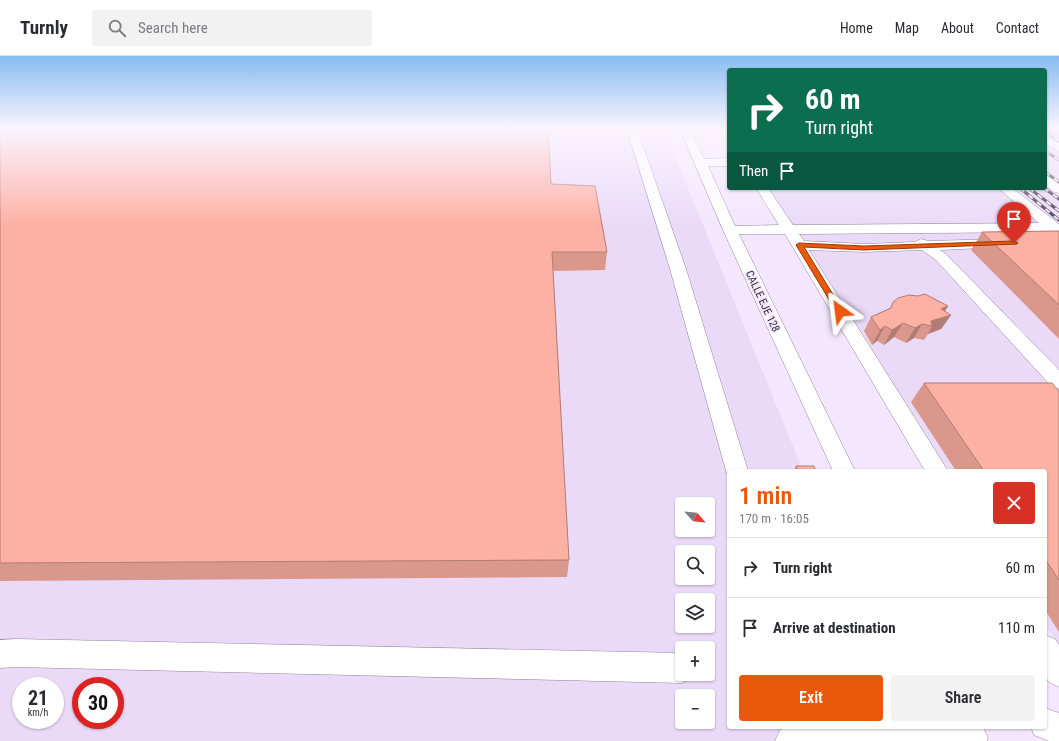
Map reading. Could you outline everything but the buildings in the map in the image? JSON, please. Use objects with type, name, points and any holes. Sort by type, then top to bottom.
[{"type":"street","points":[[643,161],[678,269],[736,469]]},
{"type":"street","points":[[700,163],[727,162]]},
{"type":"street","name":"CALLE EJE 128","points":[[700,163],[843,469]]},
{"type":"street","points":[[1047,181],[1059,189]]},
{"type":"street","points":[[763,190],[799,245],[936,469]]},
{"type":"street","points":[[1006,190],[1056,234]]},
{"type":"street","points":[[730,230],[888,228],[1056,234]]},
{"type":"street","points":[[888,228],[926,246],[941,258],[1059,382]]},
{"type":"street","points":[[799,245],[864,248],[1020,242]]},
{"type":"street","points":[[1047,652],[1059,672]]},
{"type":"street","points":[[0,654],[32,653],[675,668]]},
{"type":"street","points":[[1047,725],[1059,729]]},
{"type":"street","points":[[791,741],[822,729]]},
{"type":"street","points":[[846,729],[971,735]]},
{"type":"shaded area","points":[[0,161],[677,161],[802,469],[727,469],[727,729],[908,729],[912,741],[0,741]]},
{"type":"shaded area","points":[[1047,161],[1059,161],[1059,646],[1047,627],[1047,469],[947,469],[769,190],[1047,190]]},
{"type":"railway","points":[[1047,173],[1059,182]]},
{"type":"railway","points":[[1022,190],[1059,220]]},
{"type":"railway","points":[[1032,190],[1059,211]]},
{"type":"railway","points":[[1047,190],[1059,199]]},
{"type":"route","points":[[840,311],[799,245],[864,248],[1014,243]]}]
